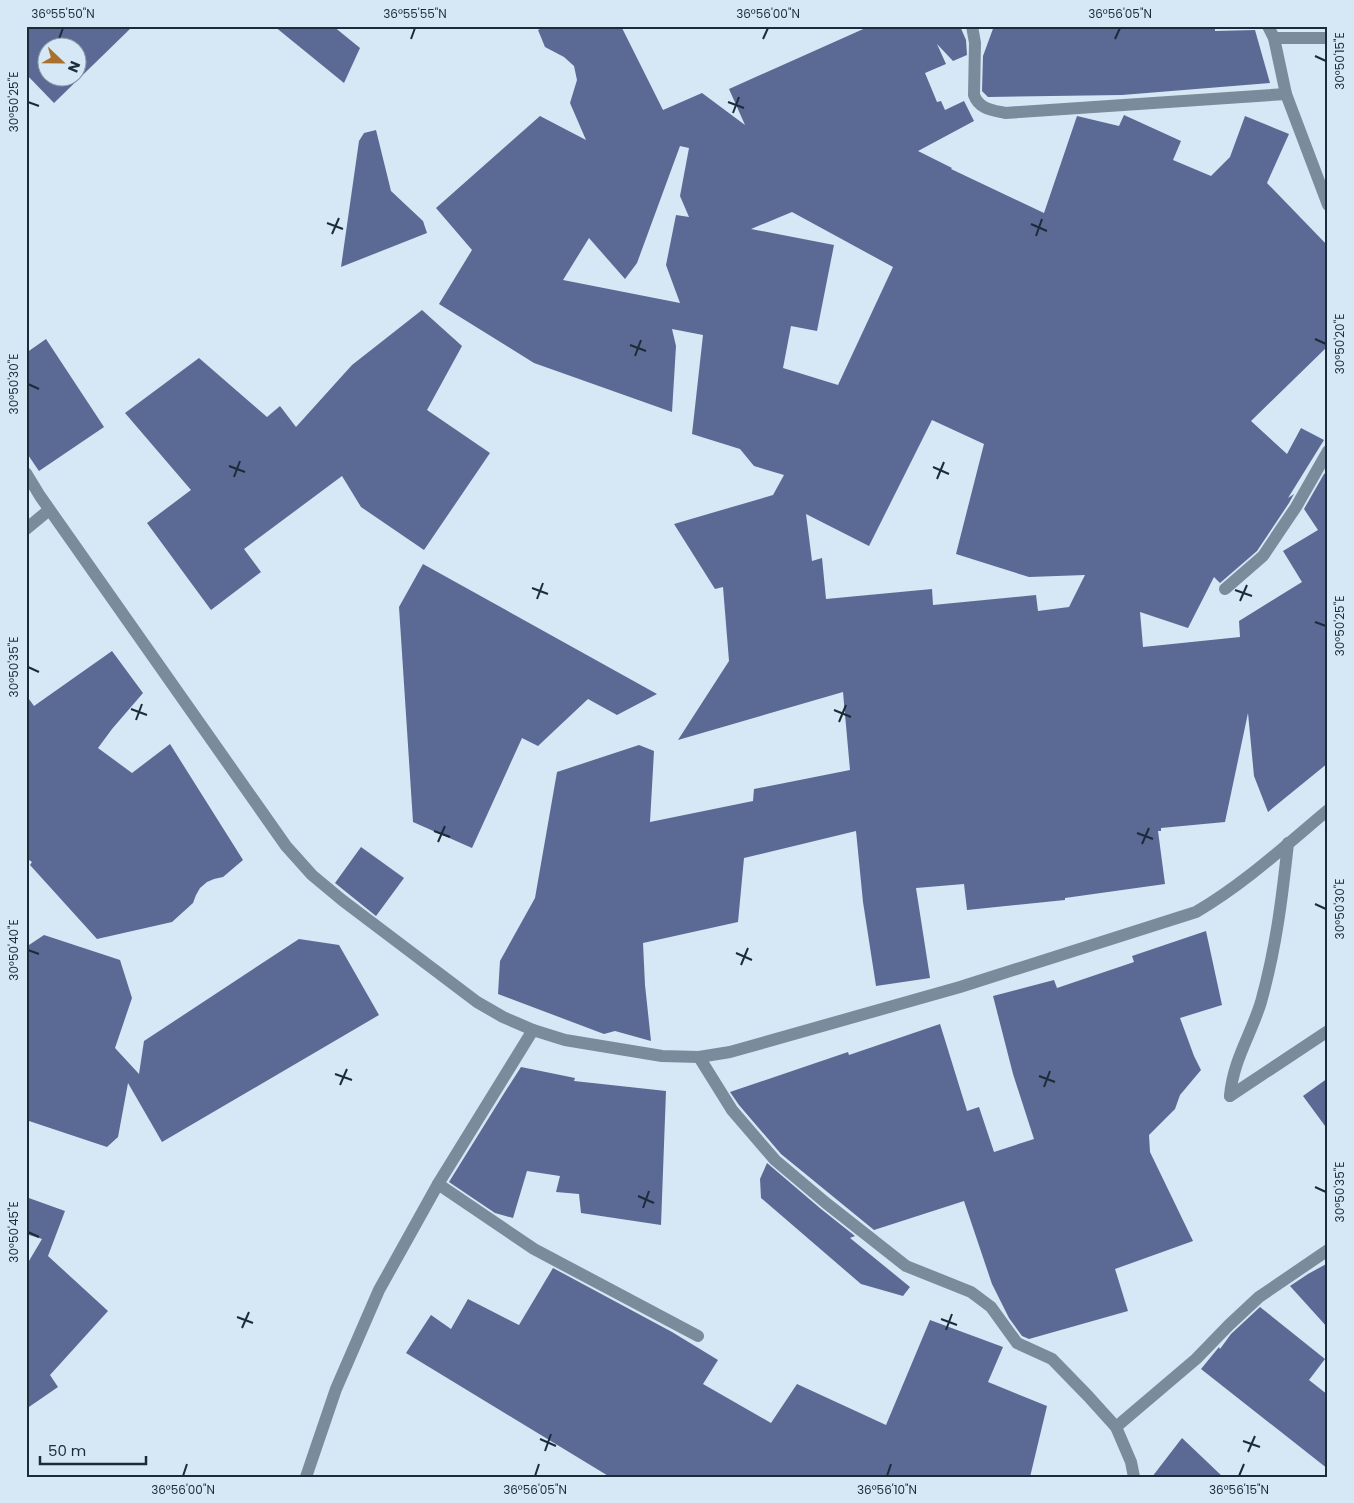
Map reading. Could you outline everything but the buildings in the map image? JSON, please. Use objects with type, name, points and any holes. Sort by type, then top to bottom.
[{"type":"street","points":[[972,26],[975,43],[974,95],[977,102],[986,109],[1005,112],[1286,94]]},
{"type":"street","points":[[1268,26],[1274,38],[1286,94],[1328,205]]},
{"type":"street","points":[[1274,38],[1328,38]]},
{"type":"street","points":[[1225,589],[1263,556],[1296,507],[1328,451]]},
{"type":"street","points":[[26,473],[286,846],[312,875],[342,900],[477,1002],[503,1017],[564,1040],[662,1056],[699,1057],[730,1052],[960,987],[1196,912],[1222,897],[1328,810]]},
{"type":"street","points":[[26,529],[50,510]]},
{"type":"street","points":[[1288,843],[1280,920],[1271,967],[1258,1011],[1237,1059],[1231,1082],[1230,1096],[1328,1031]]},
{"type":"street","points":[[306,1477],[336,1389],[379,1290],[438,1184],[534,1030]]},
{"type":"street","points":[[699,1057],[732,1110],[775,1160],[906,1266],[972,1292],[991,1308],[1017,1343],[1052,1359],[1116,1427],[1134,1477]]},
{"type":"street","points":[[438,1184],[534,1249],[698,1336]]},
{"type":"street","points":[[1116,1427],[1196,1359],[1260,1297],[1328,1250]]}]
